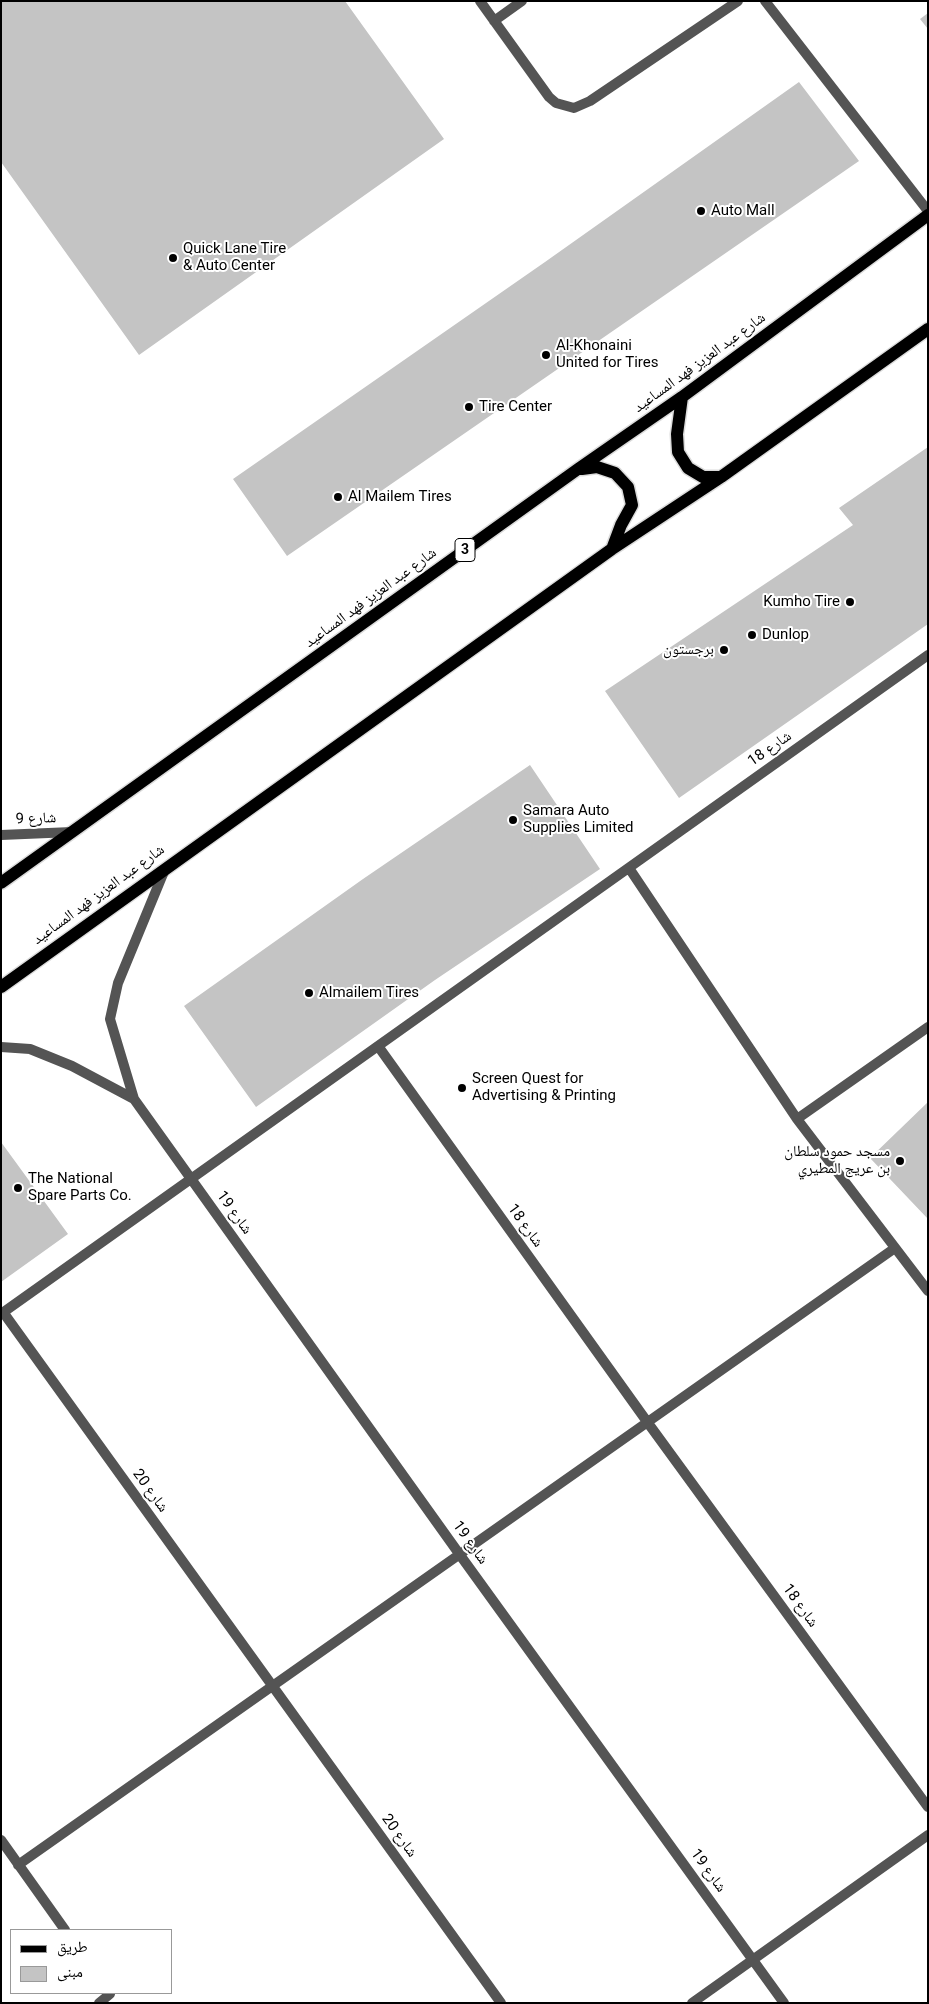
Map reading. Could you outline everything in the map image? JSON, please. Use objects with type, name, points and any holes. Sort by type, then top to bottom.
[{"type":"main road","name":"شارع عبد العزيز فهد المساعيد","points":[[1,883],[682,397],[928,215]]},
{"type":"main road","name":"شارع عبد العزيز فهد المساعيد","points":[[1,987],[612,549],[722,477],[928,329]]},
{"type":"main road","points":[[682,397],[677,434],[678,452],[688,468],[703,477],[722,477]]},
{"type":"main road","points":[[578,470],[597,467],[615,473],[628,487],[632,505],[621,525],[612,549]]},
{"type":"street","points":[[480,1],[549,96],[556,103],[574,108],[590,102],[738,1]]},
{"type":"street","points":[[494,21],[522,1]]},
{"type":"street","points":[[765,1],[928,211]]},
{"type":"street","name":"شارع 18","points":[[191,1179],[928,656]]},
{"type":"street","name":"شارع 9","points":[[1,835],[72,832]]},
{"type":"street","name":"شارع 19","points":[[166,867],[118,983],[110,1019],[134,1099],[784,2003]]},
{"type":"street","points":[[629,868],[798,1119],[928,1291]]},
{"type":"street","points":[[798,1119],[928,1027]]},
{"type":"street","name":"شارع 19","points":[[1,1046],[30,1049],[72,1066],[134,1099]]},
{"type":"street","name":"شارع 18","points":[[378,1046],[928,1807]]},
{"type":"street","name":"شارع 20","points":[[191,1179],[2,1313],[501,2003]]},
{"type":"street","points":[[18,1864],[895,1248]]},
{"type":"street","points":[[692,2003],[928,1835]]},
{"type":"street","points":[[1,1840],[64,1929]]},
{"type":"street","points":[[99,2003],[112,1997]]},
{"type":"building","name":"Quick Lane Tire & Auto Center","points":[[1,1],[345,1],[444,139],[139,355],[1,162]]},
{"type":"building","points":[[928,13],[928,29],[920,19]]},
{"type":"building","points":[[799,82],[859,161],[287,556],[233,479],[545,262]]},
{"type":"building","points":[[928,447],[928,624],[679,798],[605,691],[853,525],[839,508]]},
{"type":"building","points":[[530,765],[600,869],[435,980],[256,1107],[184,1006],[363,879]]},
{"type":"building","name":"مسجد حمود سلطان بن عريج المطيري","points":[[928,1102],[928,1219],[870,1158]]},
{"type":"building","name":"The National Spare Parts Co.","points":[[1,1142],[68,1234],[1,1282]]},
{"type":"place","name":"Auto Mall","points":[[701,211]]},
{"type":"place","name":"Quick Lane Tire & Auto Center","points":[[173,258]]},
{"type":"place","name":"Al-Khonaini United for Tires","points":[[546,355]]},
{"type":"place","name":"Tire Center","points":[[469,407]]},
{"type":"place","name":"Al Mailem Tires","points":[[338,497]]},
{"type":"place","name":"Kumho Tire","points":[[850,602]]},
{"type":"place","name":"Dunlop","points":[[752,635]]},
{"type":"place","name":"برجستون","points":[[724,650]]},
{"type":"place","name":"Samara Auto Supplies Limited","points":[[513,820]]},
{"type":"place","name":"Almailem Tires","points":[[309,993]]},
{"type":"place","name":"Screen Quest for Advertising & Printing","points":[[462,1088]]},
{"type":"place","name":"مسجد حمود سلطان بن عريج المطيري","points":[[900,1161]]},
{"type":"place","name":"The National Spare Parts Co.","points":[[18,1188]]}]
